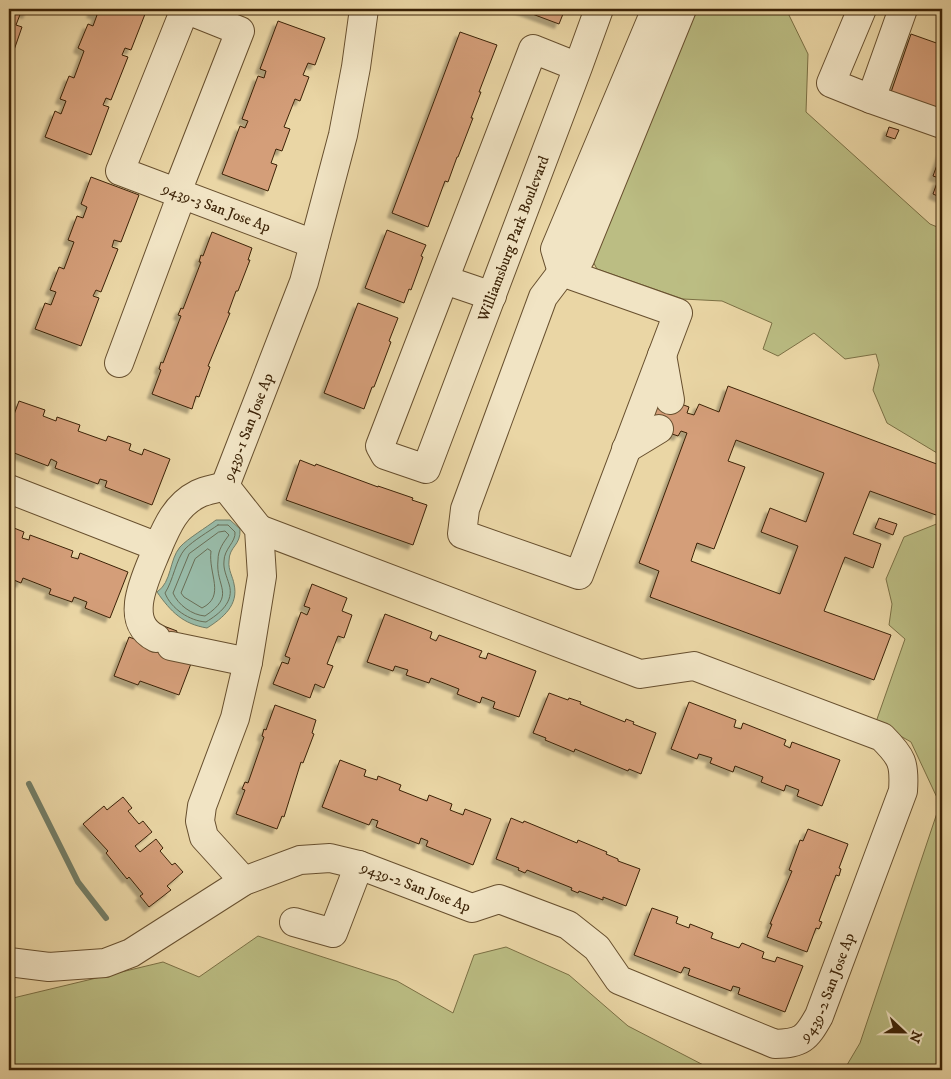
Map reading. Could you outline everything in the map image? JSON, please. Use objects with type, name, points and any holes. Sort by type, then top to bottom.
[{"type":"street","name":"9439-3 San Jose Ap","points":[[180,193],[240,31],[184,9],[120,170],[180,193],[314,244]]},
{"type":"street","name":"9439-1 San Jose Ap","points":[[259,528],[225,486],[304,282],[343,135],[356,67],[364,9]]},
{"type":"street","name":"Williamsburg Park Boulevard","points":[[445,280],[380,446],[385,455],[426,469],[599,9]]},
{"type":"street","points":[[562,272],[556,249],[656,9]]},
{"type":"street","points":[[562,272],[678,313],[579,575],[462,534],[466,509],[543,297],[562,272],[580,259],[682,9]]},
{"type":"street","points":[[862,9],[832,83],[942,124]]},
{"type":"street","points":[[871,99],[903,9]]},
{"type":"street","points":[[492,296],[445,280],[533,49],[578,66]]},
{"type":"street","points":[[119,363],[180,193]]},
{"type":"street","points":[[662,354],[670,400]]},
{"type":"street","points":[[626,449],[659,429]]},
{"type":"street","points":[[225,486],[198,494],[178,508],[168,523],[158,547],[140,596],[138,610],[140,624],[149,635],[164,642],[248,662]]},
{"type":"street","points":[[9,489],[158,547]]},
{"type":"street","points":[[244,881],[204,837],[200,822],[202,806],[236,718],[248,662],[262,576],[259,528]]},
{"type":"street","name":"9439-2 San Jose Ap","points":[[9,962],[49,967],[105,964],[131,954],[244,881],[300,860],[330,858],[359,865],[472,908],[500,898],[568,925],[597,948],[619,980],[775,1044],[794,1044],[810,1032],[819,1016],[903,791],[904,771],[896,751],[882,737],[694,666],[640,674],[259,528]]},
{"type":"street","points":[[294,922],[333,933],[359,865]]},
{"type":"green space","points":[[695,9],[786,9],[808,54],[806,112],[930,224],[942,229],[942,456],[887,423],[873,390],[879,365],[876,354],[845,359],[814,333],[778,356],[763,349],[772,323],[722,301],[683,299],[597,269],[589,254]]},
{"type":"green space","points":[[942,517],[942,1070],[844,1070],[860,1043],[940,804],[911,742],[876,722],[905,639],[889,625],[892,604],[886,579],[904,537],[939,523]]},
{"type":"green space","points":[[258,936],[397,981],[453,1013],[474,955],[506,947],[569,975],[628,1026],[713,1070],[9,1070],[9,999],[163,962],[199,977]]},
{"type":"water","points":[[216,520],[230,520],[240,529],[240,535],[231,552],[229,561],[235,592],[232,605],[219,620],[207,628],[191,624],[178,616],[167,606],[157,592],[165,583],[176,552],[180,547]]},
{"type":"building","points":[[9,9],[29,9],[27,14],[21,12],[16,25],[22,27],[13,53],[9,52]]},
{"type":"building","points":[[93,9],[147,9],[131,50],[125,48],[122,55],[128,57],[111,100],[106,98],[103,105],[109,107],[91,155],[45,137],[55,111],[61,114],[66,101],[60,99],[69,76],[74,78],[84,51],[78,48],[88,24],[93,26],[97,15],[91,13]]},
{"type":"building","points":[[519,9],[565,9],[559,24]]},
{"type":"building","points":[[278,21],[325,38],[315,65],[308,63],[303,75],[309,77],[300,101],[295,99],[284,127],[290,129],[282,151],[276,149],[271,163],[277,165],[268,191],[222,174],[240,126],[245,128],[248,121],[242,119],[258,76],[264,78],[266,71],[260,69]]},
{"type":"building","points":[[460,32],[497,45],[479,92],[481,92],[471,118],[473,118],[448,182],[445,181],[428,227],[392,213]]},
{"type":"building","points":[[911,34],[942,45],[942,102],[939,110],[889,98]]},
{"type":"building","points":[[889,127],[899,130],[895,139],[886,136]]},
{"type":"building","points":[[942,151],[942,179],[933,176]]},
{"type":"building","points":[[91,177],[139,195],[121,242],[114,240],[112,247],[118,249],[101,292],[96,290],[93,296],[99,298],[81,346],[35,329],[45,303],[51,305],[56,292],[50,290],[59,267],[64,269],[74,242],[68,240],[77,216],[83,218],[87,207],[81,204]]},
{"type":"building","points":[[938,180],[942,181],[942,198],[933,194]]},
{"type":"building","points":[[387,230],[426,245],[411,290],[409,289],[404,303],[365,288]]},
{"type":"building","points":[[212,232],[252,248],[248,260],[250,260],[238,291],[236,291],[228,313],[230,313],[208,366],[210,367],[199,397],[196,396],[192,409],[152,394],[161,370],[159,369],[161,362],[163,363],[181,316],[178,315],[181,308],[183,309],[201,262],[199,262],[201,255],[203,256]]},
{"type":"building","points":[[358,303],[398,318],[389,341],[391,342],[364,409],[324,393]]},
{"type":"building","points":[[728,386],[942,466],[942,499],[936,515],[870,491],[853,534],[881,544],[873,568],[845,557],[824,611],[891,635],[874,680],[650,597],[659,571],[639,563],[687,433],[681,431],[678,436],[649,426],[660,396],[689,407],[687,413],[694,415],[699,404],[719,412]],"holes":[[[736,440],[824,473],[806,522],[770,508],[761,532],[798,546],[780,594],[691,561],[697,543],[714,549],[745,467],[728,461]]]},
{"type":"building","points":[[19,401],[45,410],[43,416],[56,421],[57,417],[80,425],[78,431],[106,441],[108,436],[131,444],[129,450],[142,455],[144,449],[170,459],[152,505],[105,487],[107,481],[100,479],[98,484],[55,468],[57,462],[51,459],[48,466],[9,451],[9,428]]},
{"type":"building","points":[[300,460],[413,498],[412,500],[427,505],[413,545],[286,500]]},
{"type":"building","points":[[879,518],[897,524],[893,535],[875,528]]},
{"type":"building","points":[[9,526],[24,532],[22,538],[29,540],[30,535],[73,551],[71,557],[78,559],[80,553],[128,572],[110,618],[85,608],[87,602],[74,597],[72,602],[49,594],[51,589],[23,578],[21,583],[9,578]]},
{"type":"building","points":[[312,584],[347,598],[342,611],[352,615],[344,638],[338,636],[327,664],[333,666],[324,688],[315,684],[310,698],[273,684],[282,662],[288,664],[290,658],[285,656],[301,612],[307,615],[310,608],[304,606]]},
{"type":"building","points":[[385,614],[432,632],[430,638],[436,641],[439,635],[482,651],[479,657],[486,659],[488,653],[536,671],[519,717],[493,708],[495,702],[482,697],[480,703],[457,694],[459,689],[431,678],[429,683],[406,675],[408,670],[395,666],[393,671],[367,662]]},
{"type":"building","points":[[161,625],[177,631],[169,653],[192,661],[179,695],[140,681],[138,685],[114,676],[129,637],[153,646]]},
{"type":"building","points":[[549,693],[568,700],[569,698],[581,702],[580,704],[625,722],[626,719],[634,722],[633,724],[656,733],[641,774],[629,769],[628,771],[575,749],[574,752],[533,733]]},
{"type":"building","points":[[689,702],[736,720],[734,727],[741,729],[743,723],[786,740],[784,745],[790,748],[792,742],[840,760],[822,806],[797,796],[799,790],[786,785],[784,791],[761,782],[763,777],[735,766],[733,772],[710,763],[712,758],[699,754],[697,759],[671,749]]},
{"type":"building","points":[[275,705],[316,720],[312,733],[314,734],[303,763],[301,762],[284,817],[282,816],[277,829],[236,814],[245,790],[242,789],[245,782],[248,783],[264,737],[262,736],[264,729],[266,730]]},
{"type":"building","points":[[340,760],[366,770],[364,776],[377,780],[378,776],[401,785],[399,790],[427,801],[429,795],[452,804],[450,810],[463,815],[465,809],[491,819],[473,865],[426,846],[428,841],[421,838],[419,844],[376,827],[378,821],[372,819],[369,825],[322,807]]},
{"type":"building","points":[[123,797],[132,808],[128,811],[139,824],[143,821],[152,832],[135,846],[140,852],[156,839],[163,848],[160,851],[172,865],[175,863],[183,872],[167,886],[171,890],[149,907],[140,896],[143,894],[129,877],[127,879],[106,853],[108,851],[83,824],[104,806],[107,810]]},
{"type":"building","points":[[511,818],[523,823],[524,821],[577,843],[578,840],[607,852],[606,854],[618,859],[618,861],[640,869],[626,906],[603,897],[603,900],[579,891],[578,893],[571,890],[572,888],[527,870],[525,873],[518,870],[519,868],[496,859]]},
{"type":"building","points":[[808,829],[848,844],[839,868],[841,869],[839,876],[836,875],[819,921],[822,922],[819,929],[816,928],[807,952],[767,937],[772,924],[770,924],[792,871],[789,870],[800,840],[803,841]]},
{"type":"building","points":[[652,908],[678,917],[676,923],[689,928],[690,924],[713,933],[711,938],[739,948],[742,943],[764,952],[762,958],[775,962],[777,957],[803,966],[785,1012],[738,994],[740,988],[733,986],[731,991],[688,975],[690,969],[684,967],[681,973],[634,955]]},
{"type":"waterway","points":[[29,784],[78,882],[106,918]]}]
